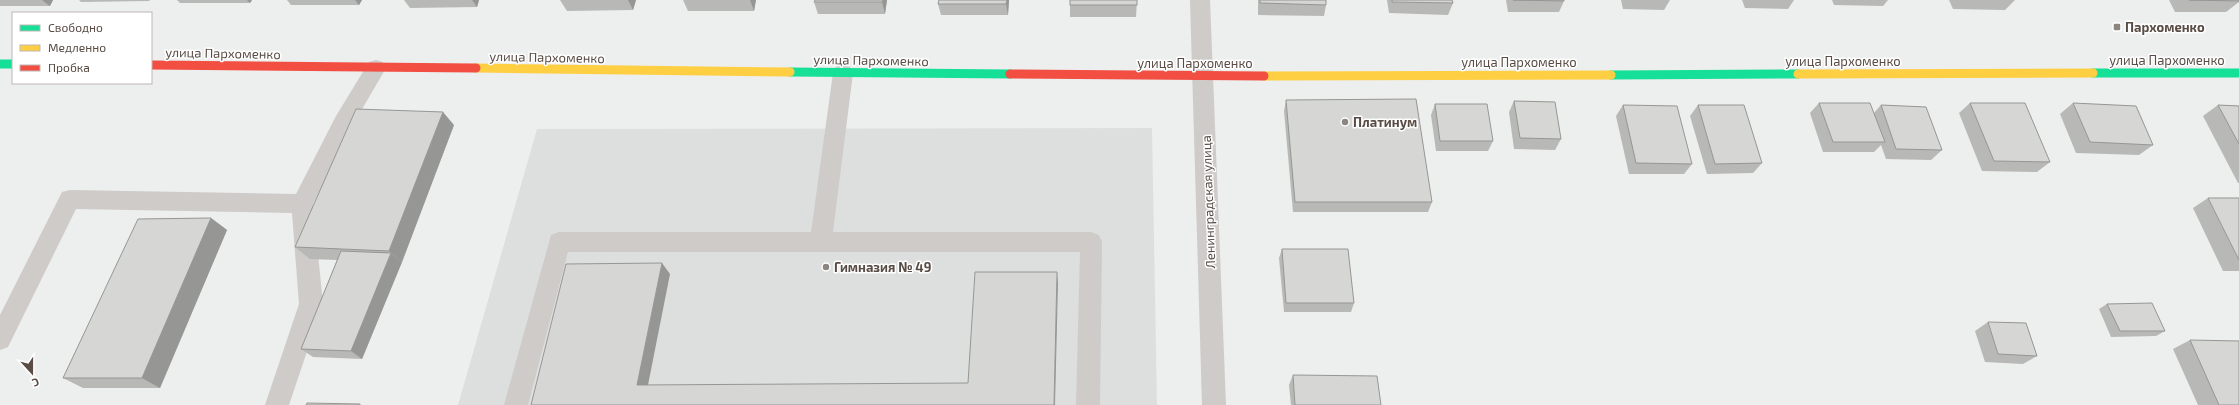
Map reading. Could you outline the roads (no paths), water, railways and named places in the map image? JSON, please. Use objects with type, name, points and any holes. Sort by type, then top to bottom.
[{"type":"street","name":"Ленинградская улица","points":[[1200,0],[1214,405]]},
{"type":"street","points":[[0,64],[12,64]]},
{"type":"street","name":"улица Пархоменко","points":[[152,66],[1203,76],[2239,73]]},
{"type":"street","points":[[277,405],[311,304],[302,204],[343,122],[376,68]]},
{"type":"street","points":[[821,242],[843,73]]},
{"type":"street","points":[[0,339],[70,199],[302,204]]},
{"type":"street","points":[[516,405],[559,242],[1091,242],[1088,405]]},
{"type":"place","name":"Пархоменко","points":[[2117,27]]},
{"type":"place","name":"Платинум","points":[[1345,122]]},
{"type":"place","name":"Гимназия № 49","points":[[826,267]]}]
